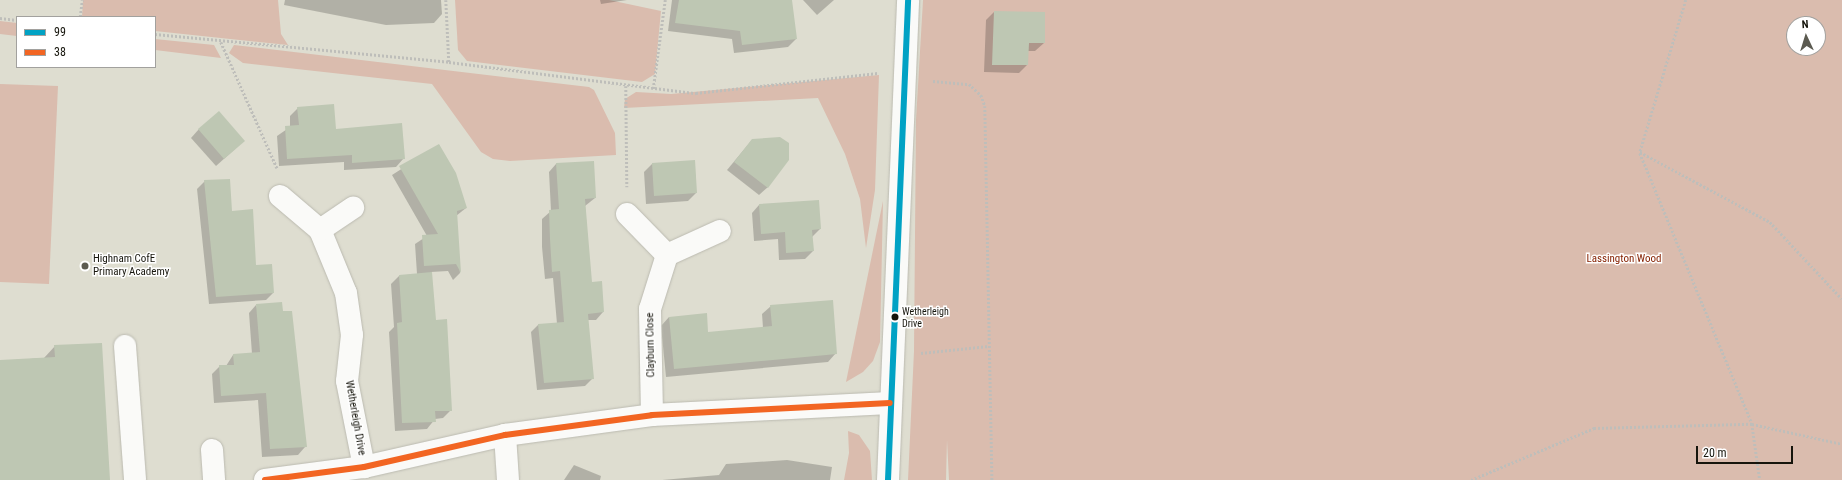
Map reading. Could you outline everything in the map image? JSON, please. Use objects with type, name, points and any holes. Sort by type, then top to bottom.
[{"type":"street","points":[[888,480],[890,403],[906,76],[908,0]]},
{"type":"street","name":"Wetherleigh Drive","points":[[280,196],[320,230],[346,293],[352,335],[347,381],[364,467]]},
{"type":"street","points":[[320,230],[354,208]]},
{"type":"street","points":[[627,214],[667,255],[720,231]]},
{"type":"street","name":"Clayburn Close","points":[[652,415],[650,309],[667,255]]},
{"type":"street","points":[[126,346],[135,480]]},
{"type":"street","name":"Wetherleigh Drive","points":[[265,480],[364,467],[505,435],[652,415],[890,403]]},
{"type":"street","points":[[505,435],[508,480]]},
{"type":"street","points":[[212,450],[214,480]]},
{"type":"path","points":[[80,16],[82,0]]},
{"type":"path","points":[[446,0],[448,62]]},
{"type":"path","points":[[653,89],[665,0]]},
{"type":"path","points":[[1686,0],[1640,152],[1752,424],[1760,480]]},
{"type":"path","points":[[0,18],[16,20]]},
{"type":"path","points":[[156,34],[221,42],[448,62],[626,86],[696,93],[889,71],[906,76],[969,84],[981,95],[985,106],[992,480]]},
{"type":"path","points":[[221,42],[284,184],[280,196]]},
{"type":"path","points":[[626,86],[627,214]]},
{"type":"path","points":[[1640,152],[1770,222],[1842,299]]},
{"type":"path","points":[[892,356],[989,346]]},
{"type":"path","points":[[1471,480],[1594,428],[1752,424],[1842,444]]},
{"type":"green space","points":[[83,0],[278,0],[281,34],[288,45],[156,31],[156,16],[82,16]]},
{"type":"green space","points":[[455,0],[609,0],[661,11],[655,74],[642,82],[467,61],[458,50]]},
{"type":"green space","name":"Lassington Wood","points":[[923,0],[1842,0],[1842,480],[949,480],[947,440],[946,480],[908,480],[914,351],[916,120]]},
{"type":"green space","points":[[0,21],[16,23],[16,36],[0,34]]},
{"type":"green space","points":[[156,39],[214,45],[221,58],[156,50]]},
{"type":"green space","points":[[234,45],[589,87],[594,90],[615,133],[616,155],[510,161],[493,159],[481,152],[432,84],[243,63],[229,53]]},
{"type":"green space","points":[[879,75],[875,190],[866,248],[860,199],[845,154],[818,98],[624,108],[625,99],[636,92],[671,94]]},
{"type":"green space","points":[[0,84],[58,86],[49,284],[0,282]]},
{"type":"green space","points":[[883,201],[880,342],[873,361],[863,372],[846,382]]},
{"type":"green space","points":[[848,431],[859,435],[870,451],[872,480],[844,480],[849,453]]},
{"type":"building","points":[[679,0],[792,0],[797,39],[742,45],[740,31],[675,23]]},
{"type":"building","points":[[994,11],[1045,12],[1045,43],[1029,43],[1028,65],[992,65]]},
{"type":"building","points":[[334,104],[336,129],[402,123],[405,159],[352,163],[352,155],[287,159],[285,126],[299,125],[297,107]]},
{"type":"building","points":[[219,111],[245,141],[224,159],[198,129]]},
{"type":"building","points":[[780,137],[789,143],[789,160],[768,188],[734,162],[752,139]]},
{"type":"building","points":[[439,144],[456,173],[467,208],[457,211],[461,273],[456,264],[424,266],[422,235],[438,234],[399,166]]},
{"type":"building","points":[[695,160],[697,193],[654,196],[652,163]]},
{"type":"building","points":[[594,161],[596,198],[585,199],[592,282],[602,281],[604,312],[588,314],[594,379],[544,383],[538,324],[564,322],[560,271],[552,272],[550,239],[549,210],[559,209],[556,163]]},
{"type":"building","points":[[230,179],[232,211],[253,209],[256,265],[272,264],[274,293],[216,297],[204,180]]},
{"type":"building","points":[[819,200],[821,229],[812,230],[814,251],[786,253],[785,232],[761,234],[759,204]]},
{"type":"building","points":[[432,272],[436,320],[447,319],[452,411],[435,411],[436,422],[402,423],[397,323],[402,322],[399,275]]},
{"type":"building","points":[[833,300],[837,354],[674,369],[669,317],[707,313],[708,332],[772,326],[770,305]]},
{"type":"building","points":[[282,302],[283,311],[292,311],[307,447],[270,449],[266,393],[221,396],[219,365],[234,365],[233,354],[260,352],[256,304]]},
{"type":"building","points":[[102,343],[110,480],[0,480],[0,360],[55,357],[54,345]]},
{"type":"transit line","name":"99","points":[[888,480],[908,0]]},
{"type":"transit line","name":"38","points":[[265,480],[364,467],[505,435],[652,415],[890,403]]},
{"type":"place","name":"Highnam CofE Primary Academy","points":[[85,266]]},
{"type":"place","name":"Wetherleigh Drive","points":[[895,317]]}]
